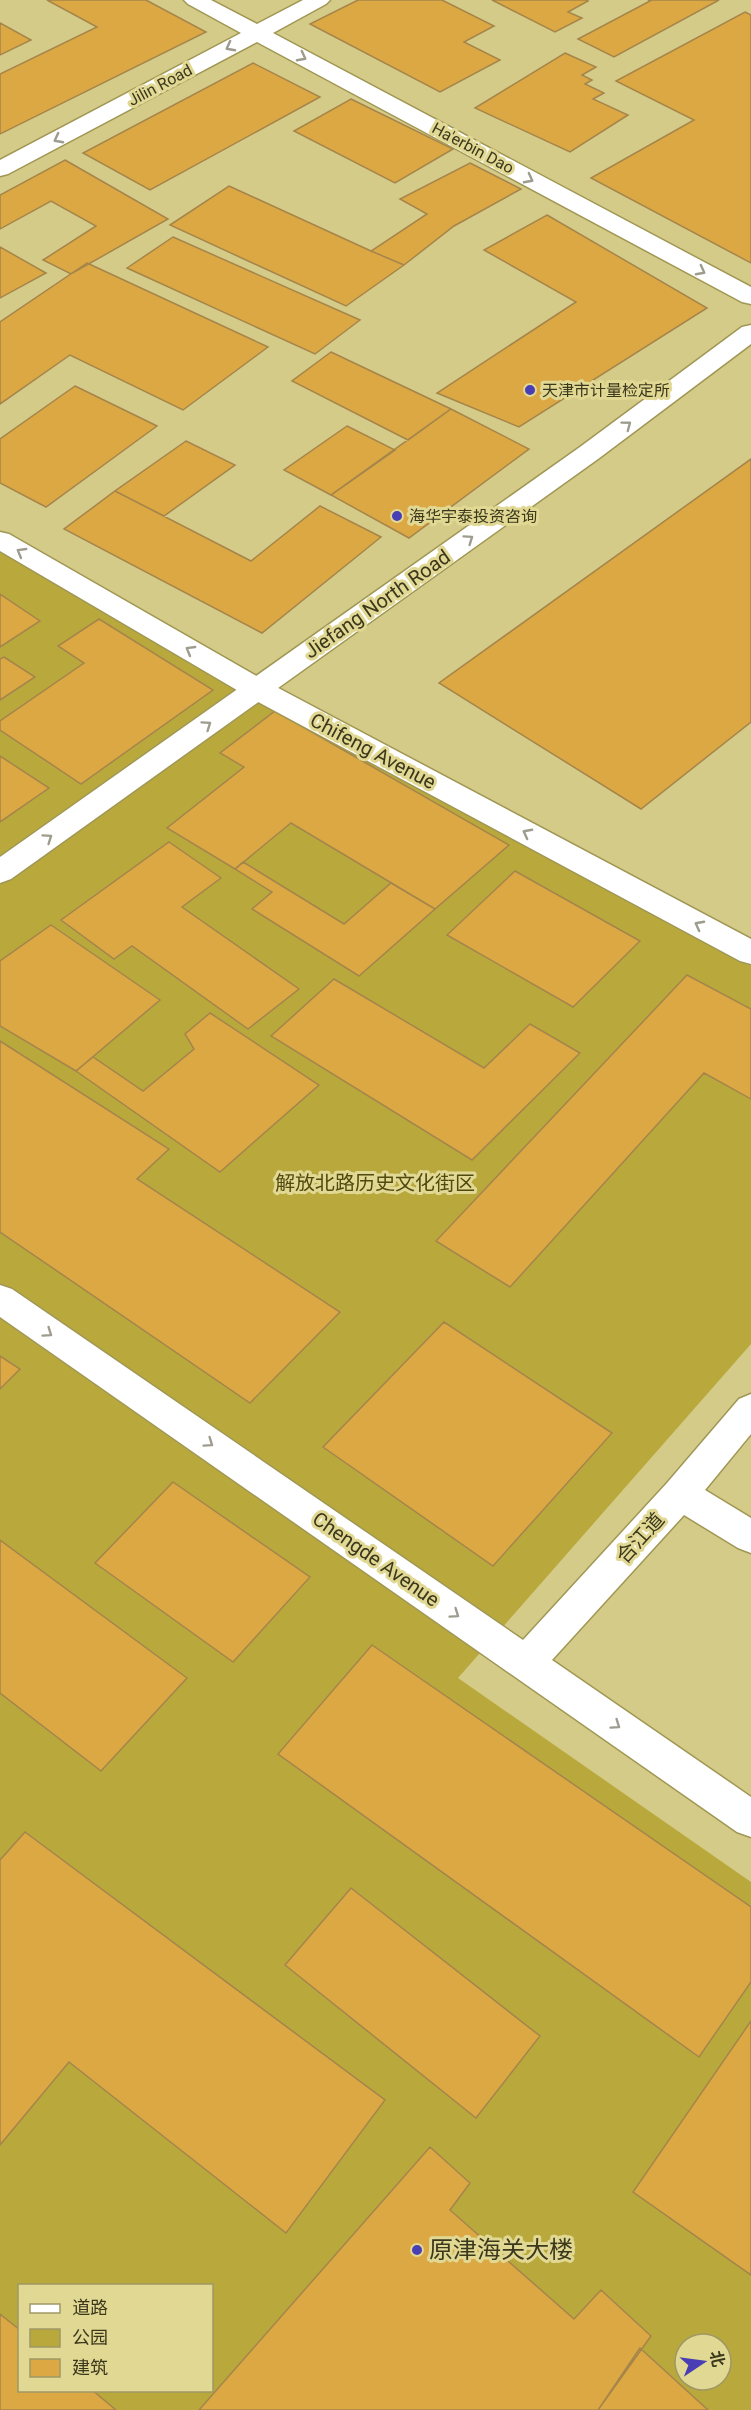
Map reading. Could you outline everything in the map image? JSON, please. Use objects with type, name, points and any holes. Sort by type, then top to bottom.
[{"type":"street","name":"Ha'erbin Dao","points":[[195,0],[751,297]]},
{"type":"street","name":"Jilin Road","points":[[0,169],[319,0]]},
{"type":"street","name":"Jiefang North Road","points":[[0,872],[589,453],[751,332]]},
{"type":"street","name":"Chifeng Avenue","points":[[0,540],[257,689],[751,953]]},
{"type":"street","name":"Chengde Avenue","points":[[0,1299],[751,1819]]},
{"type":"street","name":"合江道","points":[[526,1663],[680,1494],[751,1409]]},
{"type":"street","points":[[680,1494],[751,1537]]},
{"type":"green space","name":"解放北路历史文化街区","points":[[0,547],[751,962],[751,1344],[458,1678],[751,1882],[751,2410],[0,2410]]},
{"type":"building","points":[[47,0],[146,0],[206,32],[0,134],[0,74],[97,27]]},
{"type":"building","points":[[358,0],[442,0],[494,26],[464,42],[500,60],[440,92],[310,24]]},
{"type":"building","points":[[492,0],[588,1],[568,12],[582,18],[555,32]]},
{"type":"building","points":[[648,0],[719,0],[614,57],[578,39],[650,1]]},
{"type":"building","points":[[745,12],[751,15],[751,263],[591,178],[694,120],[616,81]]},
{"type":"building","points":[[0,23],[31,40],[0,55]]},
{"type":"building","points":[[565,53],[596,67],[582,75],[592,80],[585,84],[604,93],[593,99],[628,115],[570,152],[475,108]]},
{"type":"building","points":[[253,63],[320,97],[150,190],[83,153]]},
{"type":"building","points":[[351,99],[453,149],[395,183],[294,131]]},
{"type":"building","points":[[65,160],[168,219],[71,274],[43,260],[96,226],[51,201],[0,229],[0,195]]},
{"type":"building","points":[[470,163],[521,189],[454,226],[404,265],[371,251],[427,214],[400,199]]},
{"type":"building","points":[[229,186],[404,265],[346,306],[170,225]]},
{"type":"building","points":[[547,215],[707,308],[519,427],[437,393],[576,302],[484,250]]},
{"type":"building","points":[[173,237],[360,320],[315,354],[127,268]]},
{"type":"building","points":[[0,247],[46,273],[0,298]]},
{"type":"building","points":[[87,263],[268,347],[183,410],[70,355],[0,404],[0,322]]},
{"type":"building","points":[[331,352],[451,409],[408,440],[292,381]]},
{"type":"building","points":[[75,386],[157,426],[46,507],[0,483],[0,439]]},
{"type":"building","points":[[451,409],[529,449],[409,538],[331,495]]},
{"type":"building","points":[[347,426],[395,450],[331,495],[284,470]]},
{"type":"building","points":[[186,441],[235,465],[164,516],[115,491]]},
{"type":"building","points":[[751,459],[751,722],[641,809],[439,683]]},
{"type":"building","points":[[115,491],[251,561],[320,506],[381,537],[262,633],[64,529]]},
{"type":"building","points":[[0,594],[40,621],[0,647]]},
{"type":"building","points":[[99,619],[213,690],[81,784],[0,730],[0,721],[84,663],[58,646]]},
{"type":"building","points":[[4,657],[35,677],[0,700],[0,659]]},
{"type":"building","points":[[275,711],[509,845],[435,909],[291,823],[235,869],[167,828],[244,767],[220,753]]},
{"type":"building","points":[[0,756],[49,788],[0,822]]},
{"type":"building","points":[[169,842],[221,878],[182,907],[299,989],[248,1029],[132,946],[114,959],[61,920]]},
{"type":"building","points":[[243,862],[344,924],[391,883],[435,909],[359,976],[252,909],[272,892],[235,869]]},
{"type":"building","points":[[515,871],[640,941],[573,1007],[447,935]]},
{"type":"building","points":[[51,925],[160,1000],[76,1071],[0,1026],[0,961]]},
{"type":"building","points":[[687,975],[751,1009],[751,1099],[704,1073],[510,1287],[436,1241]]},
{"type":"building","points":[[334,979],[484,1068],[530,1024],[580,1053],[472,1160],[271,1036]]},
{"type":"building","points":[[210,1013],[319,1085],[220,1172],[76,1071],[93,1057],[143,1091],[194,1049],[185,1034]]},
{"type":"building","points":[[0,1041],[169,1149],[137,1179],[340,1312],[250,1403],[0,1232]]},
{"type":"building","points":[[444,1322],[612,1433],[493,1566],[323,1447]]},
{"type":"building","points":[[0,1356],[20,1369],[0,1389]]},
{"type":"building","points":[[173,1482],[310,1577],[233,1662],[95,1563]]},
{"type":"building","points":[[0,1540],[187,1678],[101,1771],[0,1693]]},
{"type":"building","points":[[372,1645],[751,1907],[751,1982],[699,2057],[278,1754]]},
{"type":"building","points":[[25,1832],[385,2100],[286,2233],[69,2062],[0,2145],[0,1860]]},
{"type":"building","points":[[351,1888],[540,2036],[476,2118],[285,1965]]},
{"type":"building","points":[[751,2021],[751,2275],[633,2192]]},
{"type":"building","name":"原津海关大楼","points":[[430,2147],[470,2183],[450,2210],[574,2319],[601,2290],[651,2336],[598,2410],[199,2410]]},
{"type":"building","points":[[0,2314],[18,2328],[18,2392],[94,2392],[116,2410],[0,2410]]},
{"type":"building","points":[[640,2348],[673,2378],[673,2392],[688,2392],[708,2410],[598,2410]]},
{"type":"place","name":"天津市计量检定所","points":[[530,390]]},
{"type":"place","name":"海华宇泰投资咨询","points":[[397,516]]},
{"type":"place","name":"原津海关大楼","points":[[417,2250]]}]
